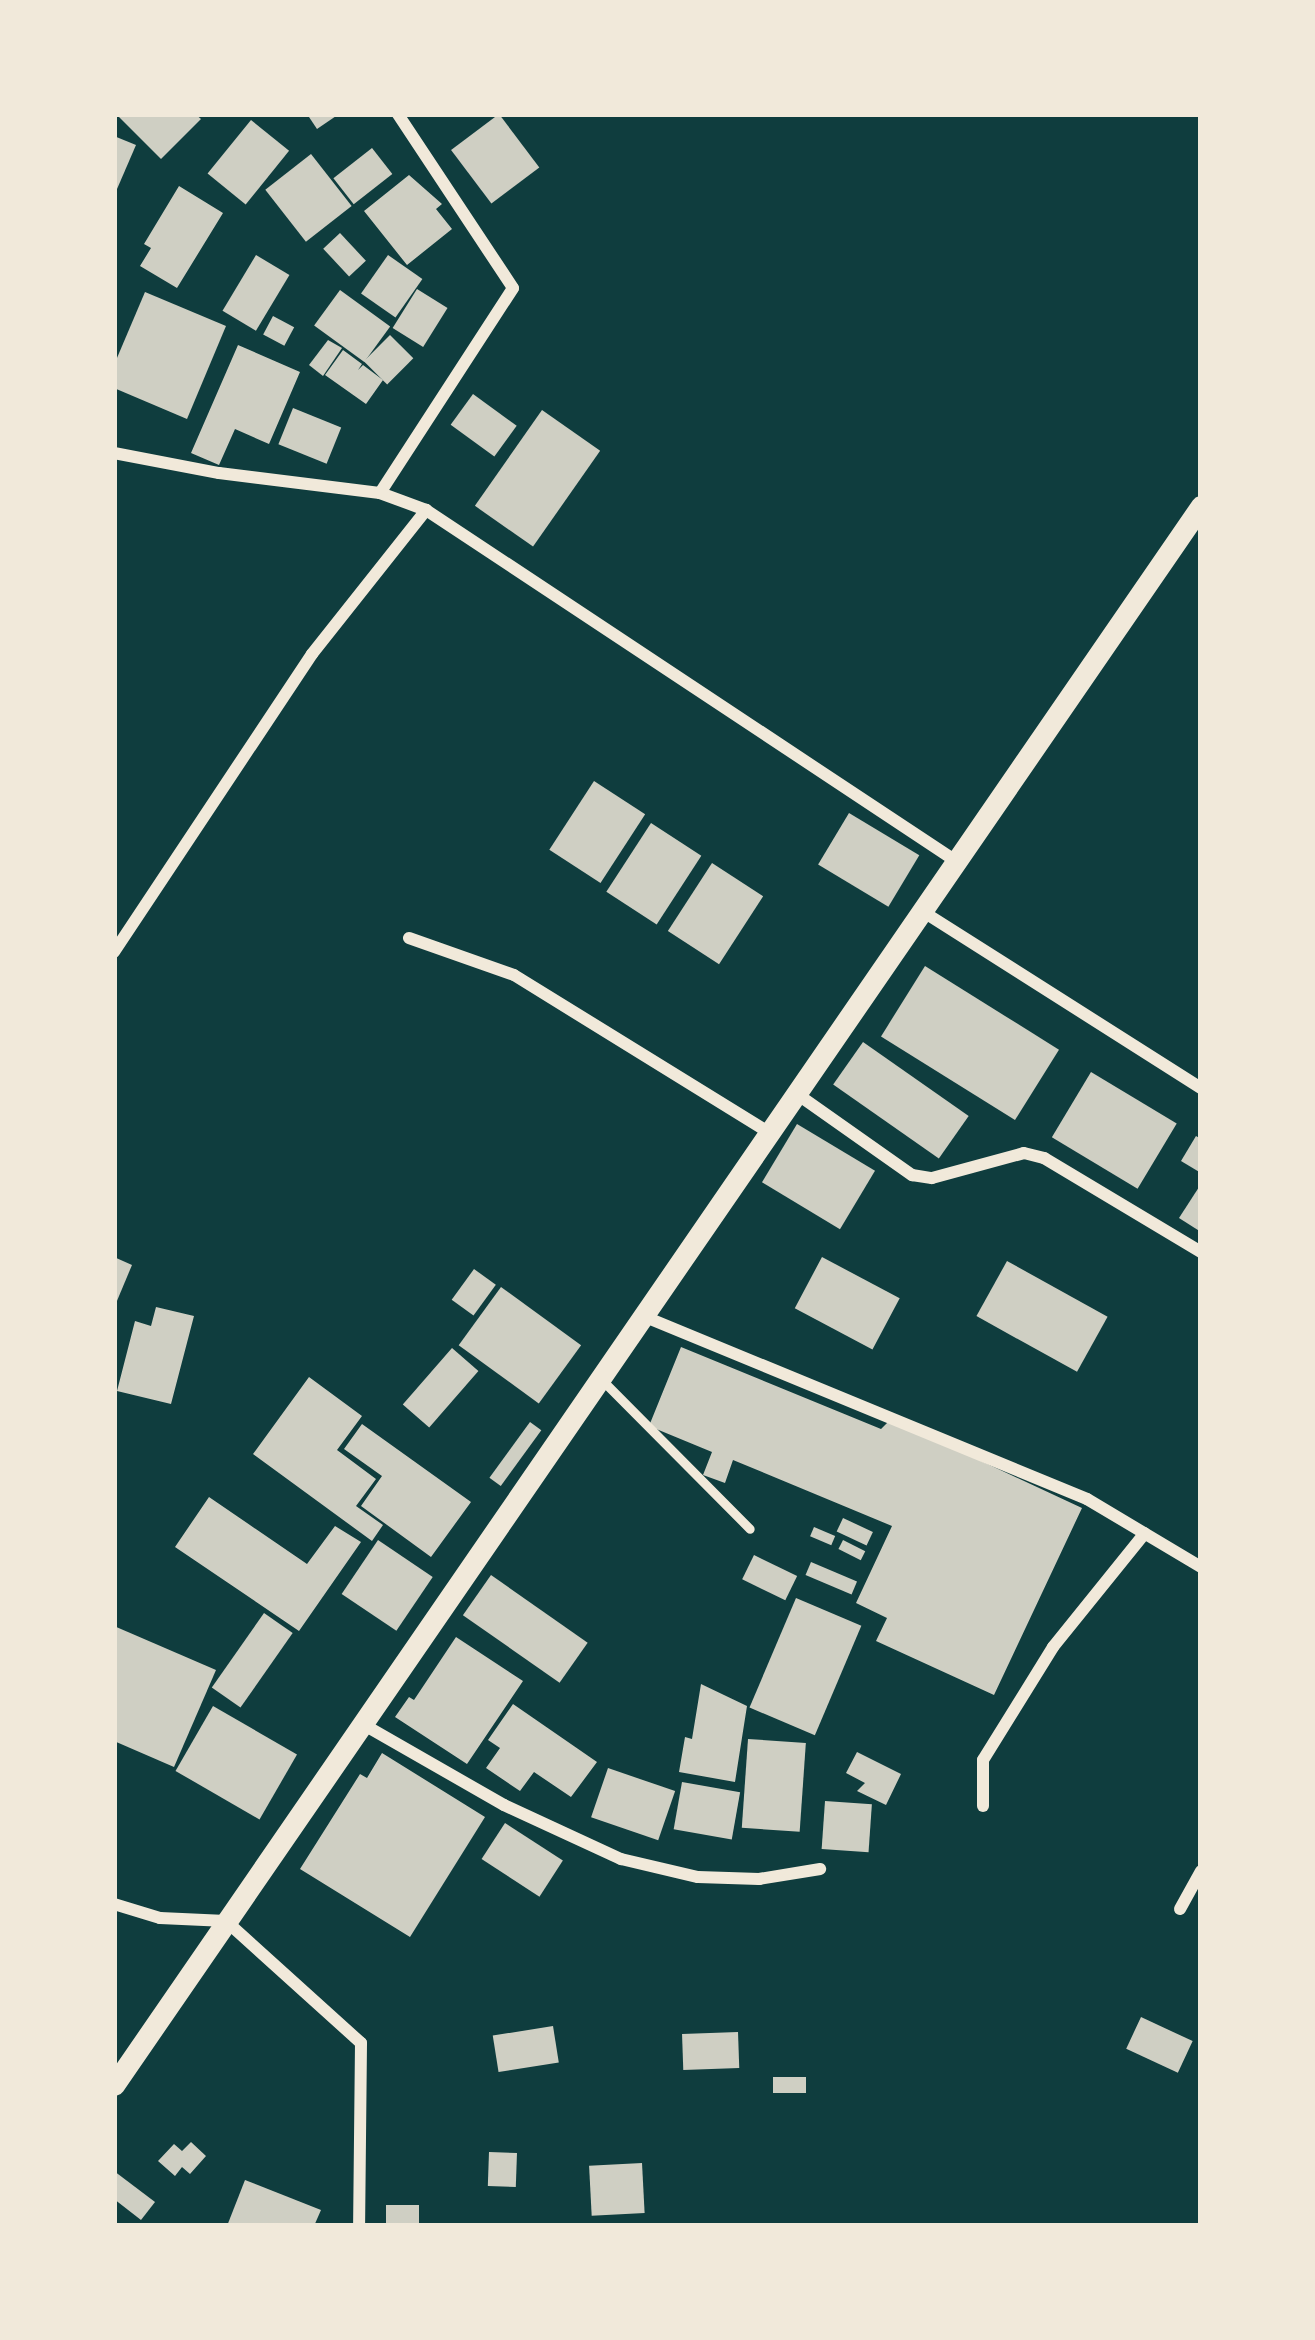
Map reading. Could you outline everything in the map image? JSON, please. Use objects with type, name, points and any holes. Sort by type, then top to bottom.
[{"type":"street","points":[[380,493],[513,288],[398,114]]},
{"type":"street","points":[[114,453],[219,473],[380,493],[426,510],[959,862]]},
{"type":"street","points":[[114,2085],[366,1726],[1201,506]]},
{"type":"street","points":[[114,952],[312,655],[426,510]]},
{"type":"street","points":[[922,911],[1201,1088]]},
{"type":"street","points":[[409,938],[514,975],[772,1135]]},
{"type":"street","points":[[797,1094],[912,1175],[932,1178],[1024,1153],[1044,1158],[1201,1252]]},
{"type":"street","points":[[643,1316],[1087,1499],[1201,1567]]},
{"type":"street","points":[[983,1806],[983,1760],[1053,1647],[1144,1533]]},
{"type":"street","points":[[366,1726],[504,1805],[621,1858],[698,1877],[759,1879],[820,1869]]},
{"type":"street","points":[[1180,1909],[1201,1870]]},
{"type":"street","points":[[114,1904],[160,1918],[226,1922],[361,2043],[359,2226]]},
{"type":"lane","points":[[601,1378],[750,1529]]},
{"type":"building","points":[[116,114],[195,114],[201,119],[161,159]]},
{"type":"building","points":[[307,114],[339,114],[317,129]]},
{"type":"building","points":[[499,114],[539,168],[491,204],[451,150]]},
{"type":"building","points":[[251,120],[289,151],[246,204],[208,174]]},
{"type":"building","points":[[114,136],[136,145],[114,196]]},
{"type":"building","points":[[372,148],[392,174],[354,204],[333,178]]},
{"type":"building","points":[[311,154],[352,206],[306,242],[265,190]]},
{"type":"building","points":[[409,175],[442,204],[436,209],[452,229],[407,265],[364,211]]},
{"type":"building","points":[[179,186],[223,213],[177,288],[140,266],[151,248],[144,244]]},
{"type":"building","points":[[340,233],[366,261],[349,276],[323,249]]},
{"type":"building","points":[[256,255],[289,275],[256,331],[223,311]]},
{"type":"building","points":[[388,255],[422,279],[395,318],[361,294]]},
{"type":"building","points":[[417,289],[448,308],[423,347],[393,328]]},
{"type":"building","points":[[340,290],[390,326],[364,362],[314,326]]},
{"type":"building","points":[[145,292],[226,326],[187,419],[114,388],[114,365]]},
{"type":"building","points":[[273,316],[294,327],[284,346],[263,335]]},
{"type":"building","points":[[390,335],[413,358],[387,384],[364,361]]},
{"type":"building","points":[[328,340],[342,348],[323,376],[309,365]]},
{"type":"building","points":[[238,345],[300,372],[269,444],[235,429],[219,465],[191,453]]},
{"type":"building","points":[[343,350],[362,364],[358,370],[363,365],[383,380],[366,404],[325,375]]},
{"type":"building","points":[[473,394],[517,426],[494,456],[451,425]]},
{"type":"building","points":[[293,408],[341,427],[327,464],[278,444]]},
{"type":"building","points":[[542,410],[600,451],[533,547],[475,506]]},
{"type":"building","points":[[594,781],[645,814],[600,883],[549,850]]},
{"type":"building","points":[[849,813],[919,855],[888,907],[818,864]]},
{"type":"building","points":[[651,823],[701,856],[657,924],[606,892]]},
{"type":"building","points":[[712,863],[763,896],[719,964],[668,931]]},
{"type":"building","points":[[925,966],[1059,1050],[1015,1120],[881,1036]]},
{"type":"building","points":[[863,1042],[969,1116],[939,1159],[833,1085]]},
{"type":"building","points":[[1091,1072],[1177,1124],[1138,1189],[1052,1137]]},
{"type":"building","points":[[797,1124],[875,1171],[840,1229],[762,1182]]},
{"type":"building","points":[[1196,1136],[1201,1139],[1201,1173],[1181,1161]]},
{"type":"building","points":[[1201,1184],[1201,1232],[1179,1218]]},
{"type":"building","points":[[114,1257],[132,1265],[114,1308]]},
{"type":"building","points":[[822,1257],[900,1298],[872,1350],[795,1308]]},
{"type":"building","points":[[1007,1261],[1108,1317],[1077,1372],[976,1316]]},
{"type":"building","points":[[474,1269],[496,1285],[474,1316],[452,1300]]},
{"type":"building","points":[[501,1287],[581,1345],[539,1403],[459,1345]]},
{"type":"building","points":[[156,1307],[194,1316],[171,1404],[117,1391],[135,1321],[151,1326]]},
{"type":"building","points":[[681,1347],[881,1429],[891,1419],[1082,1508],[994,1695],[876,1641],[887,1618],[856,1603],[892,1526],[733,1460],[725,1483],[703,1475],[712,1452],[649,1426]]},
{"type":"building","points":[[452,1348],[478,1371],[429,1428],[403,1405]]},
{"type":"building","points":[[309,1377],[362,1416],[337,1450],[376,1479],[356,1506],[383,1525],[372,1541],[253,1454]]},
{"type":"building","points":[[530,1422],[541,1430],[501,1486],[489,1478]]},
{"type":"building","points":[[362,1424],[471,1502],[431,1557],[361,1506],[382,1476],[344,1449]]},
{"type":"building","points":[[209,1497],[307,1564],[335,1526],[361,1542],[299,1631],[175,1547]]},
{"type":"building","points":[[843,1518],[873,1532],[867,1546],[837,1532]]},
{"type":"building","points":[[814,1527],[835,1536],[831,1545],[810,1536]]},
{"type":"building","points":[[378,1540],[433,1577],[396,1631],[342,1594]]},
{"type":"building","points":[[843,1540],[865,1551],[861,1560],[838,1549]]},
{"type":"building","points":[[754,1555],[797,1576],[785,1600],[742,1579]]},
{"type":"building","points":[[811,1562],[857,1582],[852,1594],[806,1575]]},
{"type":"building","points":[[491,1575],[588,1643],[560,1683],[463,1615]]},
{"type":"building","points":[[796,1598],[861,1626],[815,1735],[750,1708]]},
{"type":"building","points":[[264,1613],[293,1633],[240,1708],[212,1688]]},
{"type":"building","points":[[114,1626],[216,1670],[174,1767],[114,1741]]},
{"type":"building","points":[[456,1637],[523,1681],[467,1764],[395,1717],[409,1697],[414,1700]]},
{"type":"building","points":[[701,1684],[747,1706],[735,1782],[679,1772],[685,1737],[692,1739]]},
{"type":"building","points":[[513,1704],[597,1762],[571,1797],[534,1772],[520,1791],[486,1768],[500,1748],[488,1740]]},
{"type":"building","points":[[213,1706],[297,1754],[260,1819],[176,1771]]},
{"type":"building","points":[[748,1739],[806,1743],[800,1832],[742,1828]]},
{"type":"building","points":[[857,1752],[901,1774],[886,1805],[857,1791],[865,1783],[846,1773]]},
{"type":"building","points":[[382,1753],[485,1817],[410,1937],[300,1869],[360,1774],[367,1778]]},
{"type":"building","points":[[608,1768],[675,1791],[658,1840],[591,1817]]},
{"type":"building","points":[[682,1782],[740,1792],[732,1840],[674,1829]]},
{"type":"building","points":[[825,1801],[872,1804],[869,1852],[822,1849]]},
{"type":"building","points":[[505,1823],[563,1861],[539,1897],[482,1859]]},
{"type":"building","points":[[1141,2017],[1193,2041],[1178,2073],[1126,2049]]},
{"type":"building","points":[[553,2026],[559,2063],[499,2072],[493,2036]]},
{"type":"building","points":[[738,2032],[739,2068],[683,2070],[682,2034]]},
{"type":"building","points":[[773,2077],[806,2077],[806,2093],[773,2093]]},
{"type":"building","points":[[191,2142],[206,2156],[190,2174],[182,2167],[175,2176],[158,2161],[174,2144],[182,2151]]},
{"type":"building","points":[[489,2152],[517,2153],[516,2187],[488,2186]]},
{"type":"building","points":[[642,2163],[645,2213],[592,2216],[589,2166]]},
{"type":"building","points":[[114,2171],[155,2202],[141,2220],[114,2199]]},
{"type":"building","points":[[245,2180],[321,2210],[314,2226],[227,2226]]},
{"type":"building","points":[[386,2205],[419,2205],[419,2226],[386,2226]]}]
